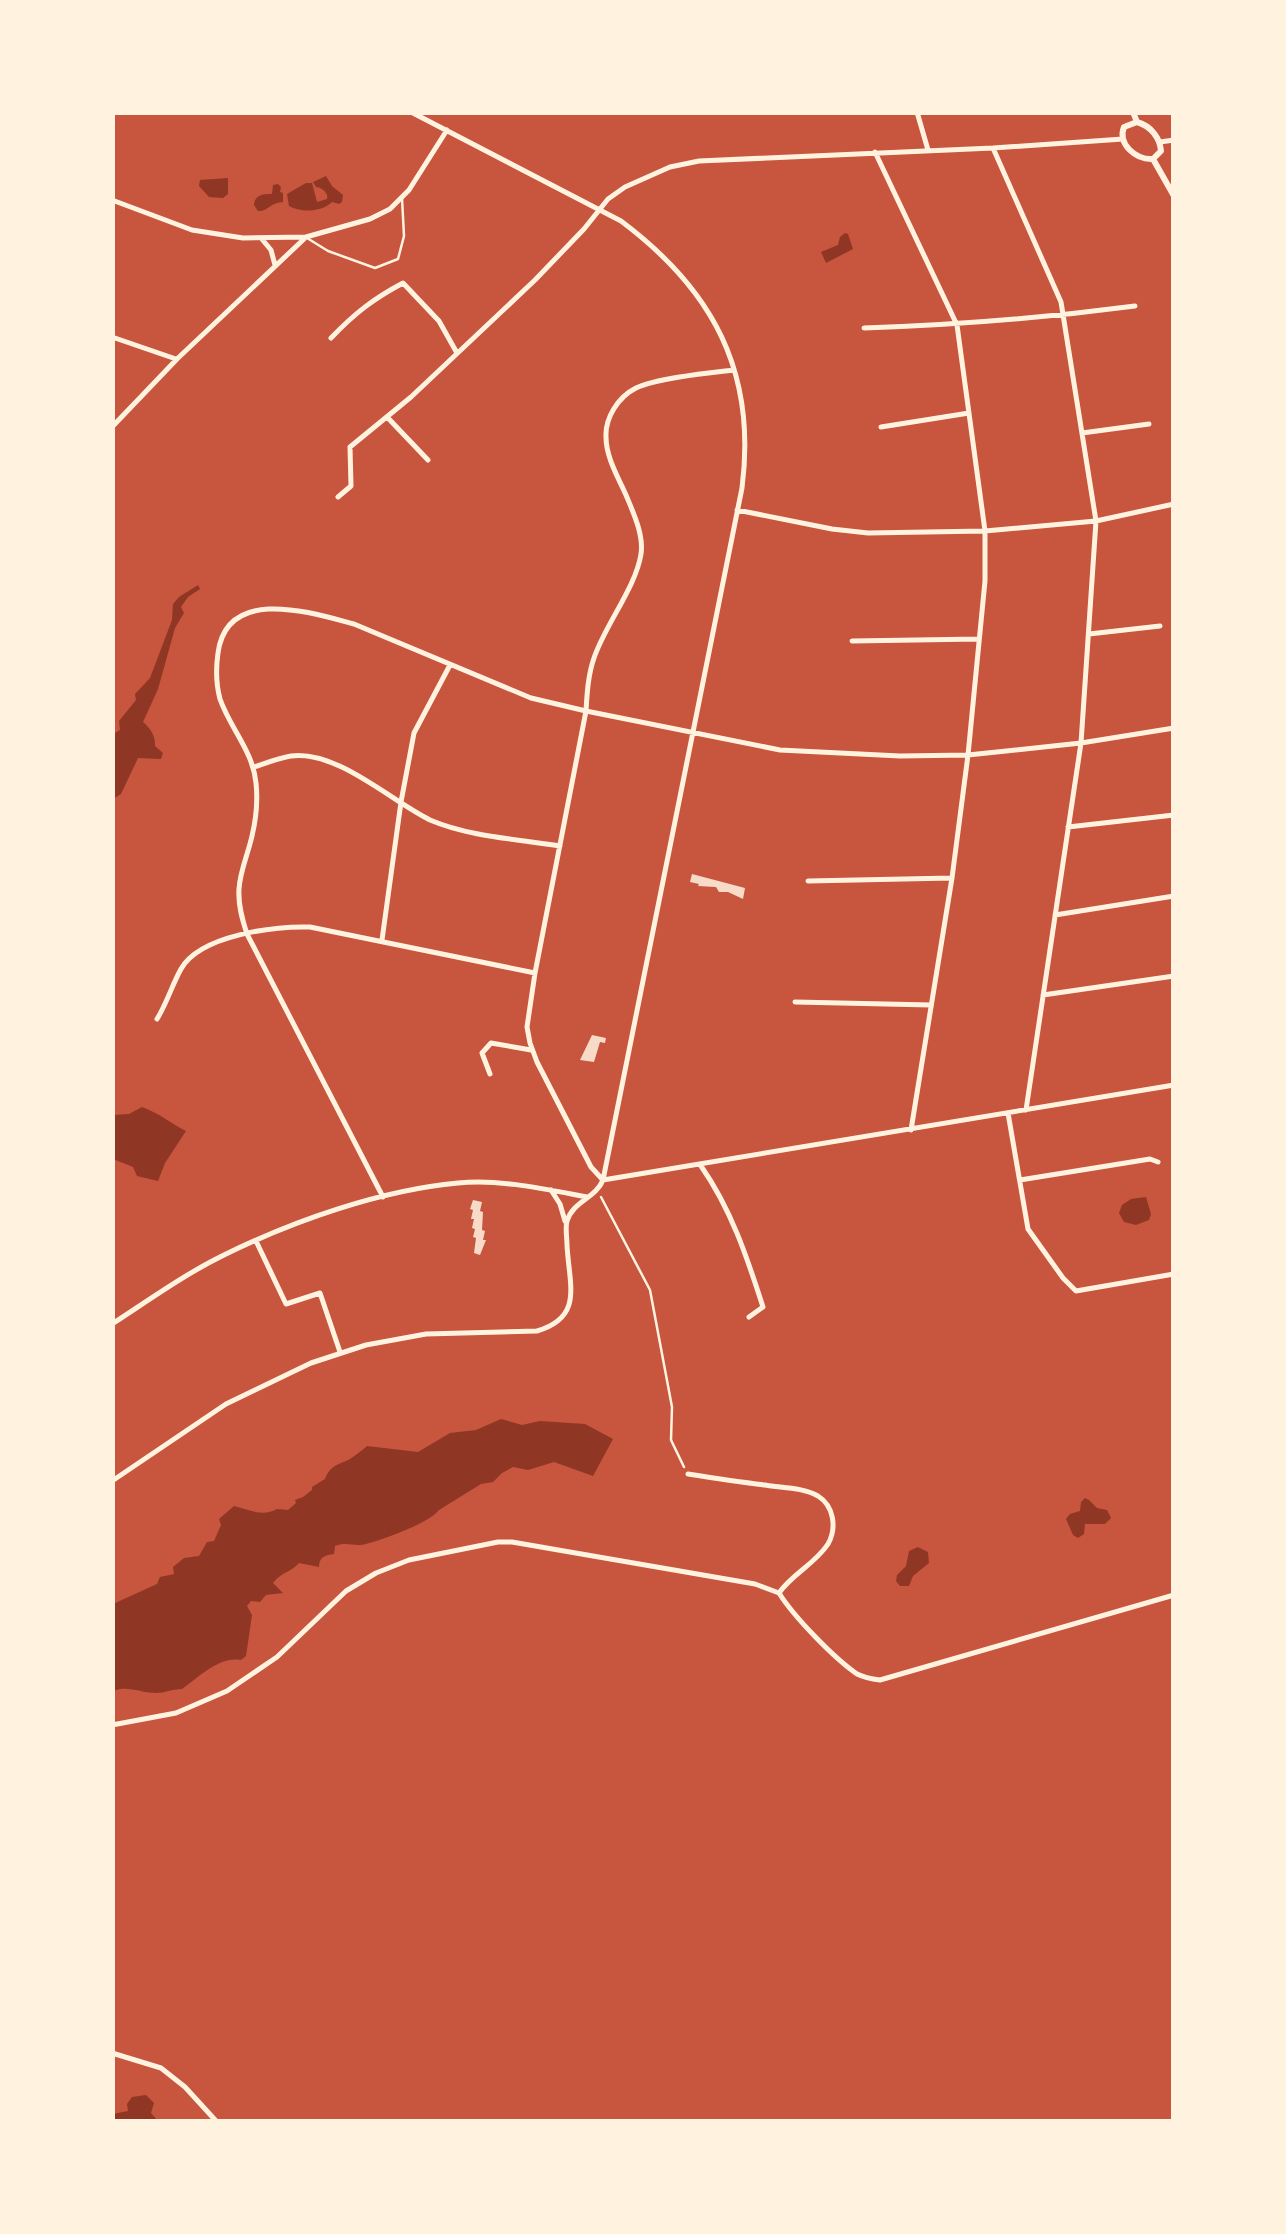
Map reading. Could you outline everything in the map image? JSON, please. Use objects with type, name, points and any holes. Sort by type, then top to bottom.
[{"type":"street","points":[[411,112],[621,221],[647,241],[679,272],[714,322],[740,389],[746,459],[738,510],[603,1180],[598,1191],[573,1210],[566,1224]]},
{"type":"street","points":[[917,112],[928,150]]},
{"type":"street","points":[[1133,112],[1160,142],[1161,152],[1153,160],[1132,152],[1123,139],[1124,127],[1138,122]]},
{"type":"street","points":[[112,200],[192,230],[243,238],[306,237],[370,219],[390,209],[447,130]]},
{"type":"street","points":[[338,497],[351,486],[350,448],[534,280],[608,199],[670,166],[699,160],[1123,139]]},
{"type":"street","points":[[1160,142],[1174,140]]},
{"type":"street","points":[[994,148],[1061,302],[1096,520],[1080,743],[1026,1110]]},
{"type":"street","points":[[874,152],[957,325],[985,531],[985,581],[968,755],[911,1130]]},
{"type":"street","points":[[1153,160],[1174,196]]},
{"type":"street","points":[[112,427],[177,359],[306,237]]},
{"type":"street","points":[[261,238],[275,265]]},
{"type":"street","points":[[331,338],[374,298],[403,284],[439,321],[457,353]]},
{"type":"street","points":[[864,328],[957,325],[1134,306]]},
{"type":"street","points":[[112,337],[177,359]]},
{"type":"street","points":[[603,1180],[592,1167],[533,1050],[527,1027],[586,711],[589,676],[594,657],[638,568],[642,550],[635,517],[610,459],[607,420],[634,389],[734,370]]},
{"type":"street","points":[[881,427],[969,413]]},
{"type":"street","points":[[387,417],[428,460]]},
{"type":"street","points":[[1082,433],[1149,424]]},
{"type":"street","points":[[738,510],[868,533],[985,531],[1096,520],[1174,504]]},
{"type":"street","points":[[383,1197],[246,934],[240,912],[239,886],[256,812],[256,784],[254,766],[220,698],[217,673],[221,639],[244,614],[267,608],[324,616],[354,624],[530,698],[780,750],[968,755],[1174,728]]},
{"type":"street","points":[[1090,634],[1160,626]]},
{"type":"street","points":[[852,640],[979,639]]},
{"type":"street","points":[[382,940],[414,734],[450,665]]},
{"type":"street","points":[[254,766],[294,756],[318,758],[350,772],[430,819],[464,830],[560,846]]},
{"type":"street","points":[[1068,827],[1174,816]]},
{"type":"street","points":[[808,881],[952,878]]},
{"type":"street","points":[[1056,914],[1174,896]]},
{"type":"street","points":[[158,1019],[190,958],[204,948],[274,928],[310,927],[535,973]]},
{"type":"street","points":[[1043,995],[1174,976]]},
{"type":"street","points":[[794,1002],[931,1006]]},
{"type":"street","points":[[490,1074],[482,1053],[491,1043],[533,1050]]},
{"type":"street","points":[[603,1180],[1174,1086]]},
{"type":"street","points":[[1008,1113],[1028,1229],[1076,1291],[1174,1274]]},
{"type":"street","points":[[1020,1180],[1150,1158],[1158,1162]]},
{"type":"street","points":[[700,1165],[725,1205],[747,1256],[762,1308],[749,1317]]},
{"type":"street","points":[[112,1324],[192,1272],[256,1241],[383,1197],[458,1183],[502,1183],[587,1197]]},
{"type":"street","points":[[112,1481],[226,1404],[340,1352],[426,1334],[537,1331],[554,1326],[567,1314],[570,1298],[566,1224],[551,1190]]},
{"type":"street","points":[[256,1241],[286,1304],[320,1293],[340,1352]]},
{"type":"street","points":[[688,1474],[804,1491],[825,1502],[834,1526],[830,1541],[779,1593]]},
{"type":"street","points":[[112,1724],[176,1713],[228,1691],[277,1656],[346,1591],[376,1574],[410,1560],[498,1542],[755,1584],[779,1593],[789,1608],[846,1664],[867,1678],[880,1680],[1174,1595]]},
{"type":"street","points":[[112,2052],[161,2068],[217,2122]]},
{"type":"lane","points":[[306,237],[328,251],[375,268],[398,259],[404,236],[402,196]]},
{"type":"path","points":[[598,1191],[650,1290],[672,1407],[671,1440],[688,1474]]},
{"type":"shaded area","points":[[326,176],[343,195],[342,202],[311,210],[289,206],[287,194],[306,183],[312,183],[317,202],[327,199],[326,193],[313,182]]},
{"type":"shaded area","points":[[228,178],[228,194],[223,198],[209,197],[199,186],[200,180]]},
{"type":"shaded area","points":[[278,184],[283,202],[258,211],[256,199],[272,194],[273,185]]},
{"type":"shaded area","points":[[845,233],[853,249],[826,263],[821,252],[838,245]]},
{"type":"shaded area","points":[[198,585],[200,589],[181,607],[184,613],[175,628],[158,689],[143,722],[163,753],[161,759],[138,758],[121,794],[113,799],[113,734],[120,730],[119,721],[136,700],[135,694],[150,678],[172,620],[173,604]]},
{"type":"shaded area","points":[[142,1107],[186,1131],[158,1181],[137,1176],[133,1167],[113,1159],[113,1115],[129,1114]]},
{"type":"shaded area","points":[[1146,1197],[1149,1220],[1136,1225],[1124,1222],[1119,1213],[1122,1205]]},
{"type":"shaded area","points":[[501,1419],[522,1425],[540,1421],[585,1424],[613,1439],[593,1476],[554,1462],[528,1470],[513,1467],[406,1530],[366,1544],[335,1546],[334,1554],[323,1557],[319,1567],[299,1563],[273,1583],[283,1593],[266,1595],[260,1602],[251,1601],[247,1606],[252,1615],[246,1656],[241,1660],[217,1664],[182,1689],[156,1693],[113,1691],[113,1604],[157,1584],[160,1577],[174,1574],[173,1567],[184,1558],[199,1556],[207,1542],[214,1541],[221,1525],[219,1519],[234,1506],[261,1513],[288,1510],[332,1469],[367,1446],[418,1452],[450,1433],[476,1430]]},
{"type":"shaded area","points":[[1085,1498],[1097,1508],[1107,1510],[1111,1518],[1105,1524],[1085,1524],[1084,1534],[1078,1538],[1066,1519],[1080,1511]]},
{"type":"shaded area","points":[[918,1547],[928,1552],[929,1563],[913,1576],[909,1586],[900,1586],[897,1575],[906,1566],[909,1551]]},
{"type":"shaded area","points":[[146,2095],[154,2103],[151,2113],[158,2121],[113,2121],[113,2114],[128,2111],[132,2097]]},
{"type":"building","points":[[692,874],[745,888],[743,899],[719,892],[716,887],[698,886],[690,882]]},
{"type":"building","points":[[592,1035],[606,1038],[605,1043],[600,1042],[594,1062],[580,1060]]},
{"type":"building","points":[[473,1200],[482,1202],[486,1240],[480,1255],[474,1253],[476,1238],[470,1209]]}]
